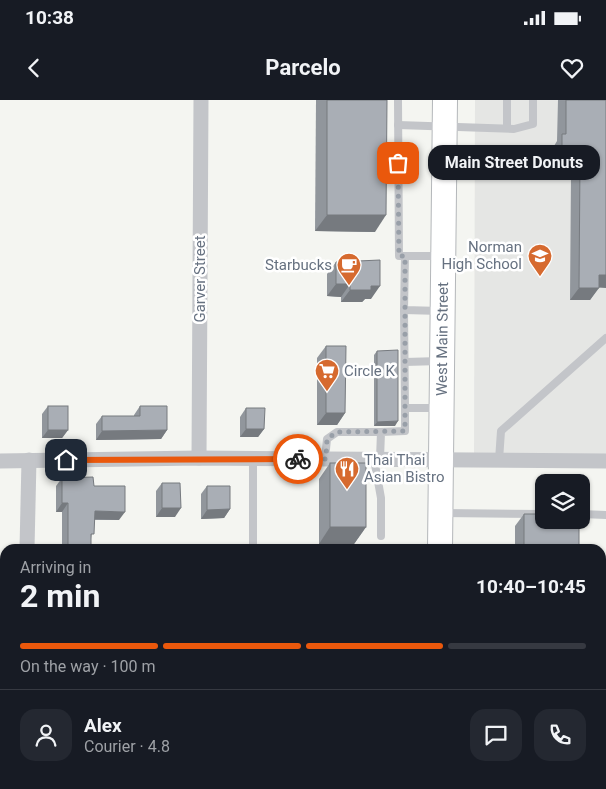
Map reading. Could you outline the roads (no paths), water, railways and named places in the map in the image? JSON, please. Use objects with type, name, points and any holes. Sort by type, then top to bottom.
[{"type":"main road","name":"West Main Street","points":[[440,544],[445,100]]},
{"type":"street","name":"Garver Street","points":[[199,458],[202,100]]},
{"type":"street","points":[[0,461],[253,458],[606,461]]},
{"type":"street","points":[[27,544],[29,460]]},
{"type":"lane","points":[[398,100],[399,256],[443,256]]},
{"type":"lane","points":[[507,100],[507,128]]},
{"type":"lane","points":[[398,125],[507,128],[532,124],[533,100]]},
{"type":"lane","points":[[326,459],[327,439],[337,432],[405,431],[405,256]]},
{"type":"lane","points":[[404,310],[443,310]]},
{"type":"lane","points":[[500,460],[501,431],[606,338]]},
{"type":"lane","points":[[405,362],[442,361]]},
{"type":"lane","points":[[405,408],[442,408]]},
{"type":"lane","points":[[381,432],[377,459],[381,498],[381,536]]},
{"type":"lane","points":[[252,544],[253,458]]},
{"type":"lane","points":[[440,513],[535,514]]},
{"type":"lane","points":[[590,514],[606,514]]},
{"type":"place","name":"Main Street Donuts","points":[[398,163]]},
{"type":"place","name":"Norman High School","points":[[540,277]]},
{"type":"place","name":"Starbucks","points":[[349,286]]},
{"type":"place","name":"Circle K","points":[[327,392]]},
{"type":"place","name":"Thai Thai Asian Bistro","points":[[347,490]]}]
